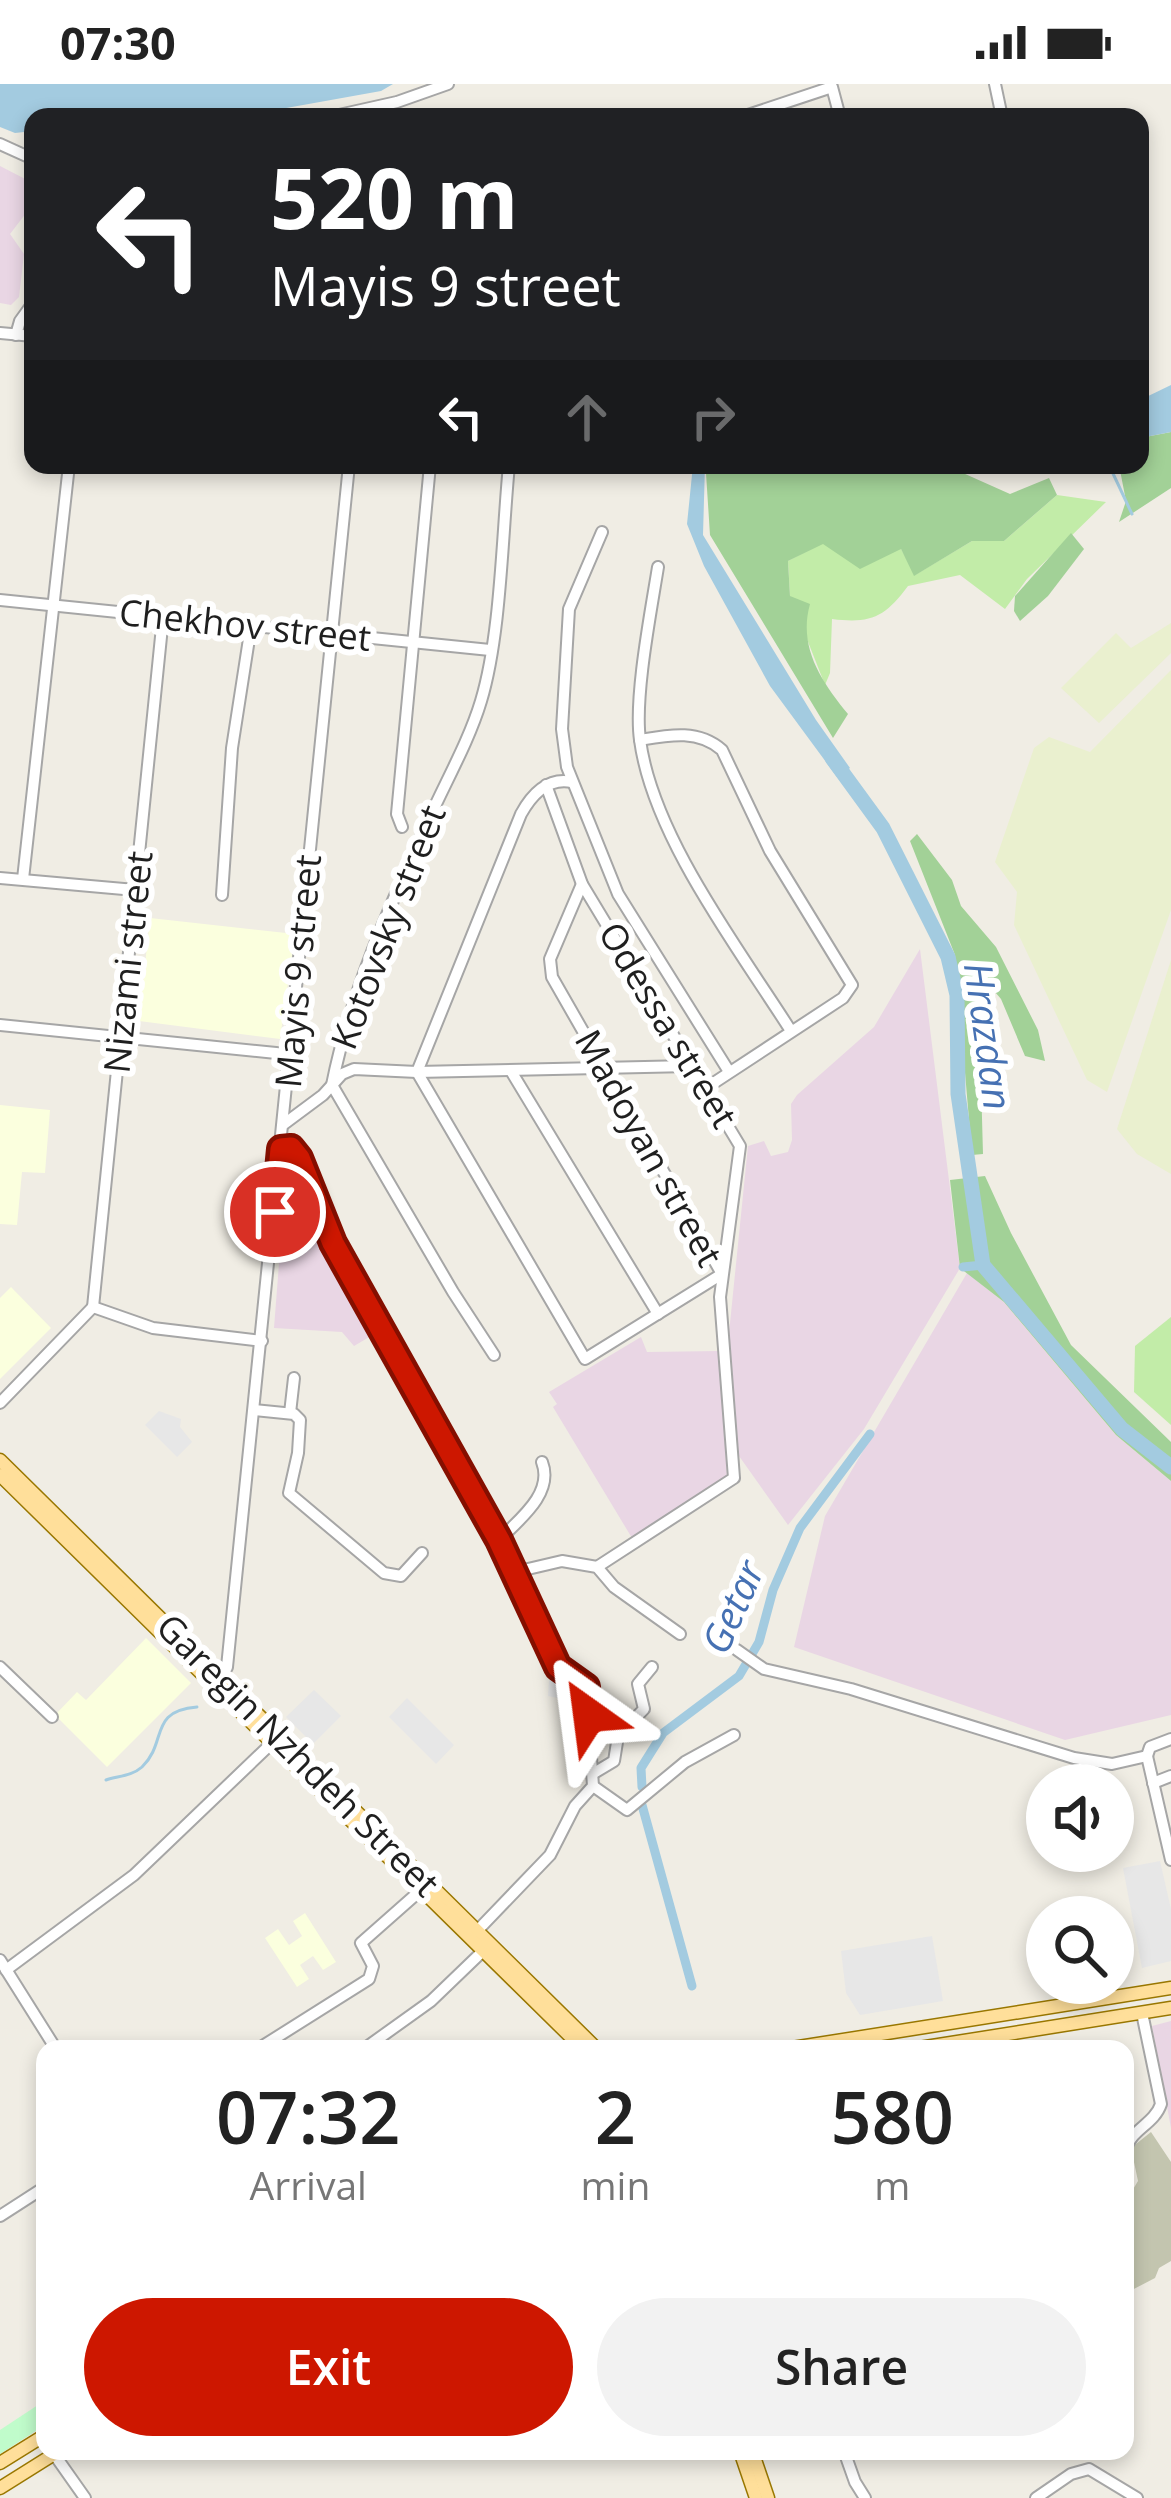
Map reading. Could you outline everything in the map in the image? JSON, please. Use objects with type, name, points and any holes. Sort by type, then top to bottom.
[{"type":"main road","name":"Garegin Nzhdeh Street","points":[[0,1460],[273,1742],[574,2040]]},
{"type":"main road","name":"Garegin Nzhdeh Street","points":[[0,1475],[588,2040]]},
{"type":"main road","points":[[883,2040],[1171,1988]]},
{"type":"main road","points":[[970,2040],[1171,2008]]},
{"type":"main road","points":[[0,2463],[36,2442]]},
{"type":"main road","points":[[0,2488],[43,2460]]},
{"type":"main road","points":[[743,2460],[756,2498]]},
{"type":"main road","points":[[755,2460],[768,2498]]},
{"type":"street","points":[[370,108],[448,84]]},
{"type":"street","points":[[769,108],[832,87],[838,108]]},
{"type":"street","points":[[16,335],[24,315]]},
{"type":"street","points":[[0,333],[24,335]]},
{"type":"street","points":[[23,879],[68,474]]},
{"type":"street","name":"Mayis 9 street","points":[[219,1684],[227,1666],[262,1341],[284,1124],[286,1054],[348,474]]},
{"type":"street","points":[[402,827],[397,814],[429,474]]},
{"type":"street","name":"Kotovsky street","points":[[494,1354],[332,1085],[337,1054],[358,993],[418,843],[480,707],[508,474]]},
{"type":"street","name":"Odessa street","points":[[602,532],[569,609],[562,729],[572,782],[618,894],[728,1070]]},
{"type":"street","points":[[658,567],[638,738],[688,870],[791,1031]]},
{"type":"street","name":"Chekhov street","points":[[0,600],[490,650]]},
{"type":"street","name":"Nizami street","points":[[93,1306],[163,616]]},
{"type":"street","points":[[222,895],[232,748],[251,626]]},
{"type":"street","points":[[638,738],[689,736],[722,750],[770,851],[852,985],[843,998],[706,1088]]},
{"type":"street","points":[[418,1072],[521,814],[546,785],[572,782]]},
{"type":"street","name":"Odessa street","points":[[546,785],[582,884],[740,1145],[722,1274]]},
{"type":"street","points":[[0,878],[135,890]]},
{"type":"street","name":"Madoyan street","points":[[582,884],[548,965],[722,1274],[734,1478],[597,1567]]},
{"type":"street","points":[[0,1025],[286,1054]]},
{"type":"street","points":[[284,1124],[354,1069],[690,1066]]},
{"type":"street","points":[[511,1071],[658,1314]]},
{"type":"street","points":[[418,1072],[580,1356],[589,1358],[722,1274]]},
{"type":"street","points":[[281,1149],[291,1148],[299,1158],[333,1243],[499,1540],[558,1667],[586,1687],[594,1780],[627,1810],[685,1762],[734,1735]]},
{"type":"street","points":[[0,1403],[93,1306],[152,1328],[262,1341]]},
{"type":"street","points":[[290,1414],[294,1378]]},
{"type":"street","points":[[254,1410],[290,1414],[300,1420],[289,1493],[384,1573],[401,1576],[422,1553]]},
{"type":"street","points":[[499,1540],[544,1487],[547,1475],[542,1462]]},
{"type":"street","points":[[514,1572],[562,1561],[597,1567],[614,1587],[680,1634]]},
{"type":"street","points":[[737,1649],[764,1669],[851,1689],[1074,1758],[1112,1764],[1147,1756]]},
{"type":"street","points":[[0,1667],[52,1717]]},
{"type":"street","points":[[477,1930],[550,1856],[575,1806],[614,1761],[618,1736],[644,1709],[638,1684],[652,1667]]},
{"type":"street","points":[[1170,1850],[1147,1756],[1150,1748],[1171,1739]]},
{"type":"street","points":[[50,2040],[3,1965],[134,1875],[273,1742]]},
{"type":"street","points":[[1153,1783],[1171,1776]]},
{"type":"street","points":[[272,2040],[369,1979],[374,1966],[362,1943],[422,1890]]},
{"type":"street","points":[[377,2040],[410,2018],[483,1951]]},
{"type":"street","points":[[1134,2136],[1158,2115],[1161,2104],[1142,2013]]},
{"type":"street","points":[[0,2216],[36,2193]]},
{"type":"street","points":[[60,2460],[85,2498]]},
{"type":"street","points":[[847,2460],[865,2498]]},
{"type":"street","points":[[1036,2498],[1071,2474],[1089,2469],[1137,2498]]},
{"type":"shaded area","points":[[0,166],[24,178],[24,216],[10,234],[24,254],[19,297],[11,305],[0,303]]},
{"type":"shaded area","points":[[1171,623],[1171,653],[1099,723],[1061,688],[1116,633],[1131,648]]},
{"type":"shaded area","points":[[1171,670],[1171,910],[1107,1092],[1087,1080],[1014,925],[1017,892],[995,862],[1034,748],[1049,737],[1090,752]]},
{"type":"shaded area","points":[[150,918],[295,934],[280,1039],[139,1021]]},
{"type":"shaded area","points":[[920,949],[960,1268],[864,1429],[788,1525],[739,1456],[729,1333],[748,1146],[764,1141],[771,1156],[788,1152],[791,1104],[874,1027]]},
{"type":"shaded area","points":[[1171,960],[1171,1174],[1137,1154],[1117,1129]]},
{"type":"shaded area","points":[[0,1105],[50,1110],[45,1173],[22,1172],[17,1225],[0,1224]]},
{"type":"shaded area","points":[[317,1229],[371,1336],[354,1346],[342,1332],[274,1328],[281,1238]]},
{"type":"shaded area","points":[[967,1273],[1004,1302],[1116,1435],[1171,1481],[1171,1715],[1065,1740],[794,1647],[825,1516]]},
{"type":"shaded area","points":[[11,1287],[51,1328],[0,1379],[0,1298]]},
{"type":"shaded area","points":[[641,1337],[647,1352],[719,1351],[727,1477],[632,1538],[553,1407],[557,1404],[549,1392]]},
{"type":"shaded area","points":[[159,1411],[181,1419],[180,1427],[192,1442],[177,1457],[145,1425]]},
{"type":"shaded area","points":[[146,1638],[191,1683],[107,1767],[55,1715],[77,1692],[86,1700]]},
{"type":"shaded area","points":[[553,1677],[572,1681],[580,1692],[584,1743],[571,1740],[572,1701],[548,1696]]},
{"type":"shaded area","points":[[314,1690],[341,1716],[313,1744],[286,1717]]},
{"type":"shaded area","points":[[407,1698],[454,1745],[436,1764],[389,1717]]},
{"type":"shaded area","points":[[1160,1861],[1171,1909],[1171,1961],[1142,1968],[1134,1896],[1128,1896],[1124,1872],[1134,1872],[1134,1866]]},
{"type":"shaded area","points":[[305,1913],[336,1962],[323,1970],[313,1956],[300,1965],[309,1979],[297,1987],[265,1938],[278,1929],[289,1945],[302,1936],[293,1921]]},
{"type":"shaded area","points":[[932,1936],[943,2001],[860,2015],[846,1993],[841,1951]]},
{"type":"shaded area","points":[[1171,2021],[1171,2128],[1152,2026]]},
{"type":"shaded area","points":[[1151,2132],[1171,2162],[1171,2261],[1159,2268],[1155,2278],[1134,2289],[1134,2188],[1138,2181],[1134,2146]]},
{"type":"green space","points":[[1171,432],[1171,488],[1119,522],[1126,501],[1121,474],[1149,474],[1149,436]]},
{"type":"green space","points":[[706,474],[965,474],[1010,494],[1049,478],[1057,495],[1004,541],[972,541],[914,576],[901,549],[860,569],[823,544],[788,561],[790,596],[810,604],[807,635],[814,663],[848,714],[833,738],[710,535]]},
{"type":"green space","points":[[1057,495],[1106,502],[1027,579],[1005,609],[960,575],[908,586],[876,616],[832,619],[830,673],[825,685],[790,596],[788,561],[823,543],[901,549],[915,575],[972,541],[1004,541]]},
{"type":"green space","points":[[1071,533],[1084,549],[1048,596],[1020,621],[1014,611],[1015,596]]},
{"type":"green space","points":[[917,834],[952,880],[961,906],[996,947],[1038,1030],[1045,1061],[1025,1056],[1001,999],[978,972],[983,1154],[972,1155],[955,955],[910,841]]},
{"type":"green space","points":[[985,1176],[1071,1345],[1171,1442],[1171,1481],[1116,1435],[1004,1302],[960,1268],[950,1180]]},
{"type":"green space","points":[[1171,1317],[1171,1425],[1134,1392],[1135,1346]]},
{"type":"green space","points":[[36,2406],[36,2431],[0,2454],[0,2430]]},
{"type":"water","points":[[0,84],[393,84],[381,91],[286,108],[24,108],[24,132],[0,127]]},
{"type":"water","points":[[1171,385],[1171,432],[1149,436],[1149,396]]},
{"type":"water","points":[[692,474],[705,474],[703,535],[850,768],[837,777],[770,686],[704,566],[687,524]]},
{"type":"waterway","points":[[1113,474],[1132,514]]},
{"type":"waterway","name":"Hrazdan","points":[[832,758],[883,828],[948,957],[957,995],[958,1094],[983,1265],[1122,1429],[1171,1467]]},
{"type":"waterway","name":"Getar","points":[[963,1267],[983,1265]]},
{"type":"waterway","name":"Getar","points":[[642,1787],[641,1768],[663,1733],[739,1676],[759,1642],[773,1590],[800,1528],[870,1434]]},
{"type":"waterway","points":[[106,1780],[142,1767],[165,1721],[197,1707]]},
{"type":"waterway","name":"Getar","points":[[642,1805],[692,1986]]},
{"type":"route","points":[[275,1212],[281,1149],[291,1148],[333,1243],[499,1540],[558,1667],[586,1687],[589,1715]]}]
